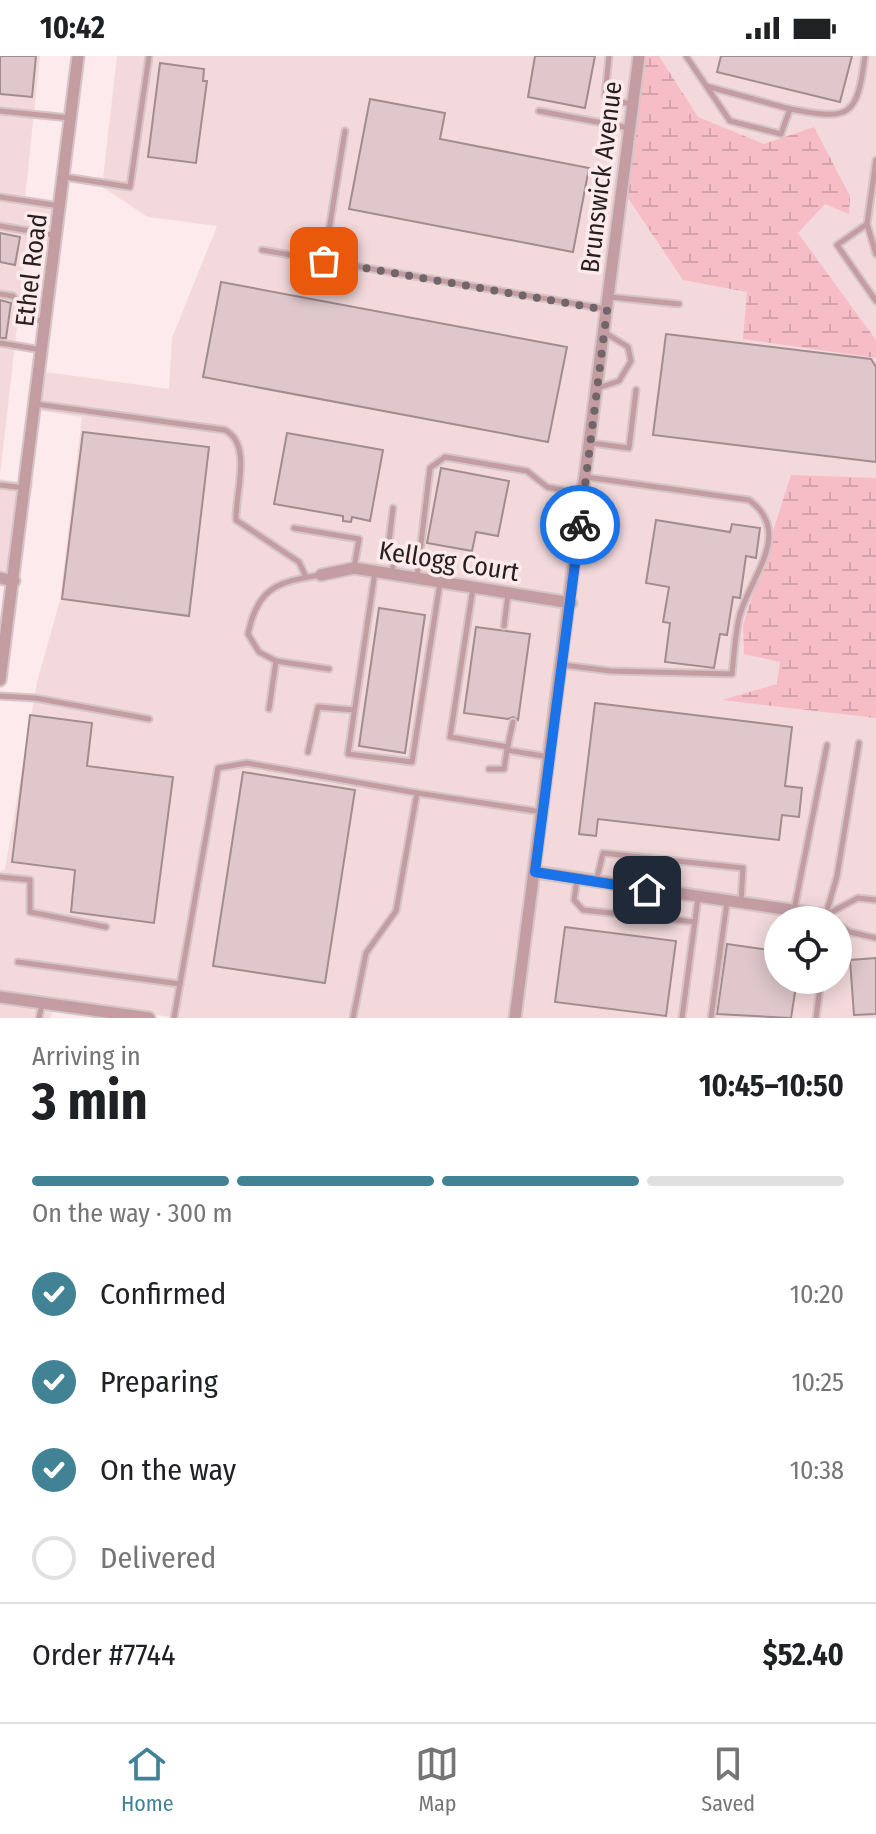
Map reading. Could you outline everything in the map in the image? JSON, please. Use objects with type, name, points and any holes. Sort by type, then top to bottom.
[{"type":"street","name":"Ethel Road","points":[[0,680],[78,56]]},
{"type":"street","name":"Brunswick Avenue","points":[[516,1012],[639,56]]},
{"type":"street","name":"Kellogg Court","points":[[321,575],[354,568],[571,603]]},
{"type":"street","points":[[0,578],[14,581]]},
{"type":"street","points":[[535,872],[764,907]]},
{"type":"street","points":[[0,997],[149,1018]]},
{"type":"lane","points":[[65,177],[130,187],[149,56]]},
{"type":"lane","points":[[609,56],[605,96],[608,100],[633,104]]},
{"type":"lane","points":[[686,56],[730,121],[781,134],[790,109]]},
{"type":"lane","points":[[706,86],[832,117],[844,114],[853,106],[865,56]]},
{"type":"lane","points":[[0,111],[71,119]]},
{"type":"lane","points":[[539,111],[630,128]]},
{"type":"lane","points":[[324,261],[345,131]]},
{"type":"lane","points":[[876,160],[867,224],[875,242],[876,254]]},
{"type":"lane","points":[[0,197],[61,207]]},
{"type":"lane","points":[[867,224],[837,245],[876,301]]},
{"type":"lane","points":[[0,226],[58,235]]},
{"type":"lane","points":[[262,250],[608,304],[679,304]]},
{"type":"lane","points":[[0,294],[13,296],[30,319],[47,321]]},
{"type":"lane","points":[[597,389],[619,381],[631,361],[628,347],[604,332]]},
{"type":"lane","points":[[0,343],[43,350]]},
{"type":"lane","points":[[590,443],[629,448],[636,390]]},
{"type":"lane","points":[[36,404],[225,430],[234,435],[241,450],[236,520],[299,562],[306,577]]},
{"type":"lane","points":[[417,578],[430,468],[445,457],[527,471],[547,487],[584,494]]},
{"type":"lane","points":[[563,665],[611,671],[732,674],[740,614],[767,550],[769,522],[763,510],[749,500],[586,477]]},
{"type":"lane","points":[[0,485],[25,489]]},
{"type":"lane","points":[[391,574],[395,552],[389,542],[393,508]]},
{"type":"lane","points":[[294,528],[359,539],[354,568]]},
{"type":"lane","points":[[375,571],[348,754],[412,762],[440,582]]},
{"type":"lane","points":[[321,575],[287,580],[263,595],[252,614],[248,634],[259,652],[276,661],[329,669]]},
{"type":"lane","points":[[473,587],[450,737],[550,757]]},
{"type":"lane","points":[[504,626],[508,593]]},
{"type":"lane","points":[[269,709],[276,661]]},
{"type":"lane","points":[[0,696],[35,698],[149,719]]},
{"type":"lane","points":[[308,752],[318,707],[354,710]]},
{"type":"lane","points":[[489,769],[504,769],[513,722]]},
{"type":"lane","points":[[831,906],[859,743]]},
{"type":"lane","points":[[795,906],[827,745]]},
{"type":"lane","points":[[174,1018],[218,768],[247,763],[543,812]]},
{"type":"lane","points":[[353,1018],[366,953],[396,911],[417,793]]},
{"type":"lane","points":[[596,883],[603,853],[743,868],[740,903]]},
{"type":"lane","points":[[0,877],[30,880],[30,912],[106,927]]},
{"type":"lane","points":[[577,879],[574,903],[583,910],[695,922]]},
{"type":"lane","points":[[682,1018],[698,897]]},
{"type":"lane","points":[[846,906],[858,898],[876,900]]},
{"type":"lane","points":[[711,1018],[727,901]]},
{"type":"lane","points":[[852,932],[876,938]]},
{"type":"lane","points":[[18,962],[180,984]]},
{"type":"lane","points":[[816,1018],[819,994]]},
{"type":"lane","points":[[39,1018],[42,1003]]},
{"type":"lane","points":[[509,1018],[516,1012]]},
{"type":"shaded area","points":[[0,56],[40,56],[25,198],[64,204],[60,243],[27,238],[0,476]]},
{"type":"shaded area","points":[[117,56],[876,56],[876,1018],[176,1018],[54,998],[51,1018],[0,1018],[0,871],[5,869],[37,682],[60,600],[82,417],[41,411],[46,372],[169,389],[172,338],[217,226],[148,217],[102,187]]},
{"type":"shaded area","points":[[0,479],[33,484],[14,581],[0,578]]},
{"type":"green space","points":[[636,56],[659,56],[698,117],[764,144],[814,127],[850,196],[849,214],[825,204],[798,233],[876,340],[876,358],[743,339],[747,292],[683,280],[626,195]]},
{"type":"green space","points":[[791,475],[876,478],[876,718],[722,700],[777,684],[780,662],[744,654],[743,625]]},
{"type":"building","points":[[0,56],[36,56],[32,97],[0,94]]},
{"type":"building","points":[[535,56],[595,56],[585,108],[528,97]]},
{"type":"building","points":[[721,56],[852,56],[840,102],[717,72]]},
{"type":"building","points":[[160,63],[204,69],[203,81],[207,81],[196,163],[148,157]]},
{"type":"building","points":[[370,99],[445,113],[440,139],[589,168],[573,252],[349,209]]},
{"type":"building","points":[[0,233],[20,237],[15,265],[0,262]]},
{"type":"building","points":[[221,282],[567,347],[548,442],[203,377]]},
{"type":"building","points":[[0,300],[11,303],[6,338],[0,338]]},
{"type":"building","points":[[666,334],[871,359],[876,367],[876,462],[653,435]]},
{"type":"building","points":[[83,432],[209,447],[189,616],[62,599]]},
{"type":"building","points":[[287,433],[383,450],[370,521],[352,517],[351,522],[343,521],[343,516],[274,504]]},
{"type":"building","points":[[441,468],[509,481],[498,536],[476,532],[472,551],[427,543]]},
{"type":"building","points":[[656,520],[730,532],[732,524],[760,528],[756,558],[746,556],[740,598],[733,597],[727,635],[720,634],[714,668],[665,662],[670,623],[663,622],[669,587],[646,583]]},
{"type":"building","points":[[379,608],[425,615],[405,753],[359,746]]},
{"type":"building","points":[[476,627],[530,634],[518,720],[464,713]]},
{"type":"building","points":[[595,703],[792,727],[785,786],[802,788],[799,817],[782,815],[779,840],[598,819],[596,836],[579,834]]},
{"type":"building","points":[[30,715],[92,723],[87,766],[173,777],[154,923],[71,912],[75,870],[12,862]]},
{"type":"building","points":[[243,772],[355,790],[325,983],[213,966]]},
{"type":"building","points":[[565,927],[676,941],[666,1016],[555,1002]]},
{"type":"building","points":[[727,944],[764,949],[764,994],[795,994],[791,1018],[717,1014]]},
{"type":"building","points":[[876,958],[876,1014],[854,1015],[852,960]]},
{"type":"way so far","points":[[324,261],[607,310],[580,525]]},
{"type":"route","points":[[580,525],[535,872],[647,890]]}]
